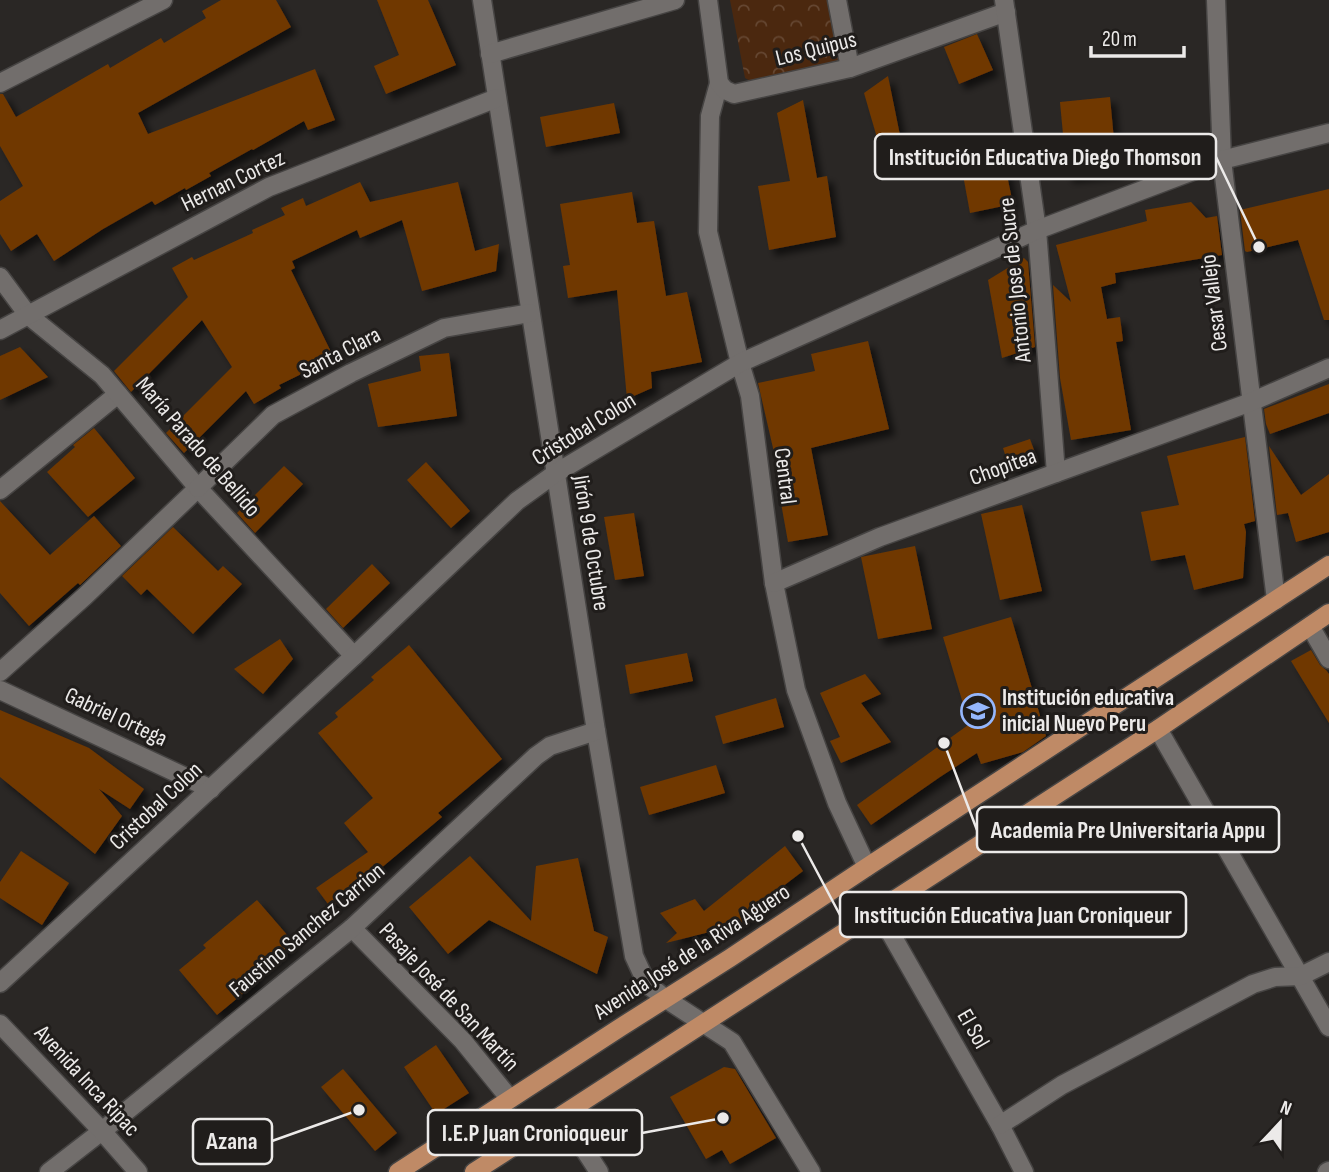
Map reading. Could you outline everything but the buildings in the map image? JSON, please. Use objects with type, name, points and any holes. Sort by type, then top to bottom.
[{"type":"main road","name":"Avenida José de la Riva Aguero","points":[[398,1172],[739,953],[1329,565]]},
{"type":"main road","points":[[474,1172],[1158,729],[1329,613]]},
{"type":"street","points":[[0,83],[163,0]]},
{"type":"street","name":"Jirón 9 de Octubre","points":[[482,0],[596,731],[634,956],[647,984],[732,1042],[811,1172]]},
{"type":"street","points":[[490,54],[675,0]]},
{"type":"street","points":[[708,0],[719,83]]},
{"type":"street","points":[[837,0],[850,68]]},
{"type":"street","name":"Cesar Vallejo","points":[[1216,0],[1222,160],[1276,600]]},
{"type":"street","name":"Los Quipus","points":[[719,83],[734,94],[850,68],[1005,6]]},
{"type":"street","name":"Antonio Jose de Sucre","points":[[1005,6],[1037,230],[1056,473]]},
{"type":"street","name":"Central","points":[[719,83],[710,116],[708,232],[750,396],[775,583],[796,690],[837,803],[867,867]]},
{"type":"street","name":"Hernan Cortez","points":[[0,330],[269,187],[497,98]]},
{"type":"street","name":"Cristobal Colon","points":[[0,983],[354,656],[517,501],[556,473],[740,363],[1037,230],[1222,160],[1329,133]]},
{"type":"street","name":"María Parado de Bellido","points":[[0,277],[28,315],[102,375],[198,488],[354,656]]},
{"type":"street","name":"Santa Clara","points":[[0,672],[85,596],[274,415],[351,373],[444,328],[530,313]]},
{"type":"street","name":"Chopitea","points":[[775,583],[880,537],[1251,402],[1329,368]]},
{"type":"street","points":[[0,490],[118,394]]},
{"type":"street","points":[[1310,626],[1329,659]]},
{"type":"street","name":"Gabriel Ortega","points":[[0,690],[211,789]]},
{"type":"street","points":[[1158,729],[1329,1027]]},
{"type":"street","name":"Faustino Sanchez Carrion","points":[[49,1172],[352,929],[536,756],[550,746],[596,731]]},
{"type":"street","name":"El Sol","points":[[878,911],[1024,1172]]},
{"type":"street","name":"Pasaje José de San Martín","points":[[352,929],[463,1041],[510,1099]]},
{"type":"street","points":[[1000,1125],[1062,1085],[1253,984],[1275,977],[1301,976],[1329,962]]},
{"type":"street","name":"Avenida Inca Ripac","points":[[0,1024],[138,1172]]},
{"type":"street","points":[[562,1115],[599,1172]]},
{"type":"green space","points":[[730,0],[829,0],[841,65],[762,87],[745,78]]},
{"type":"place","name":"Institución Educativa Diego Thomson","points":[[1259,247]]},
{"type":"place","name":"Institución educativa inicial Nuevo Peru","points":[[978,711]]},
{"type":"place","name":"Academia Pre Universitaria Appu","points":[[944,743]]},
{"type":"place","name":"Institución Educativa Juan Croniqueur","points":[[798,836]]},
{"type":"place","name":"Azana","points":[[359,1110]]},
{"type":"place","name":"I.E.P Juan Cronioqueur","points":[[723,1118]]}]
